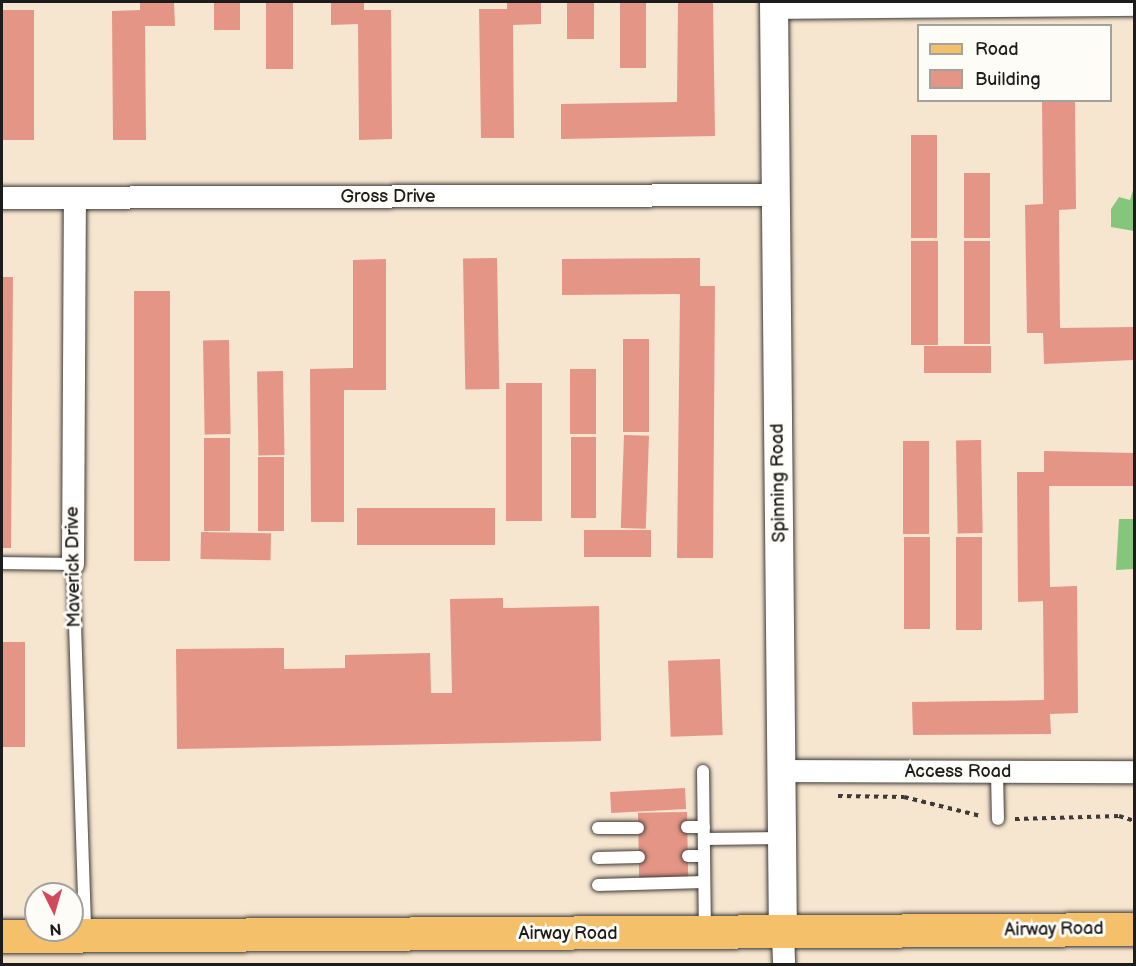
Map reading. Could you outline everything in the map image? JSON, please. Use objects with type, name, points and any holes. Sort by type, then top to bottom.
[{"type":"main road","name":"Airway Road","points":[[2,936],[705,934],[784,949],[1134,929]]},
{"type":"street","points":[[774,5],[1028,3],[1134,5]]},
{"type":"street","name":"Spinning Road","points":[[774,5],[774,195],[784,949]]},
{"type":"street","name":"Gross Drive","points":[[2,198],[774,195]]},
{"type":"street","name":"Maverick Drive","points":[[73,564],[75,198]]},
{"type":"street","name":"Access Road","points":[[782,771],[1134,772]]},
{"type":"lane","points":[[2,563],[73,564]]},
{"type":"lane","name":"Maverick Drive","points":[[73,564],[85,935]]},
{"type":"lane","points":[[703,771],[705,934]]},
{"type":"lane","points":[[997,773],[998,819]]},
{"type":"lane","points":[[687,827],[704,833],[783,838]]},
{"type":"lane","points":[[598,828],[638,828]]},
{"type":"lane","points":[[688,856],[704,856]]},
{"type":"lane","points":[[598,858],[639,857]]},
{"type":"lane","points":[[598,885],[704,882]]},
{"type":"green space","points":[[1134,187],[1134,231],[1111,227],[1111,209],[1119,197],[1130,200]]},
{"type":"green space","points":[[1119,519],[1134,519],[1134,569],[1116,570]]},
{"type":"building","points":[[140,2],[174,2],[175,26],[145,26],[146,140],[113,140],[112,11],[140,10]]},
{"type":"building","points":[[214,2],[240,2],[240,30],[214,30]]},
{"type":"building","points":[[266,2],[293,2],[293,69],[266,69]]},
{"type":"building","points":[[331,2],[364,2],[364,10],[391,10],[392,139],[359,140],[358,24],[331,25]]},
{"type":"building","points":[[507,2],[541,2],[541,24],[513,25],[514,138],[481,138],[479,9],[507,9]]},
{"type":"building","points":[[567,2],[594,2],[594,39],[567,39]]},
{"type":"building","points":[[620,2],[646,2],[646,68],[620,68]]},
{"type":"building","points":[[678,2],[713,2],[715,136],[561,139],[561,104],[677,102]]},
{"type":"building","points":[[2,10],[34,10],[34,140],[2,140]]},
{"type":"building","points":[[1042,102],[1075,102],[1076,209],[1059,210],[1060,328],[1134,327],[1134,360],[1044,364],[1043,333],[1027,333],[1025,205],[1043,204]]},
{"type":"building","points":[[911,135],[937,135],[937,238],[911,238]]},
{"type":"building","points":[[964,173],[990,173],[990,238],[964,238]]},
{"type":"building","points":[[911,241],[938,241],[938,345],[911,345]]},
{"type":"building","points":[[964,241],[990,241],[990,344],[964,344]]},
{"type":"building","points":[[497,258],[499,389],[465,390],[463,259]]},
{"type":"building","points":[[700,258],[700,286],[715,286],[713,558],[677,558],[680,294],[562,295],[562,259]]},
{"type":"building","points":[[386,259],[386,390],[344,390],[344,522],[311,522],[310,369],[353,368],[353,260]]},
{"type":"building","points":[[2,277],[13,277],[11,548],[2,548]]},
{"type":"building","points":[[134,291],[170,291],[170,561],[134,561]]},
{"type":"building","points":[[623,339],[649,339],[649,432],[623,432]]},
{"type":"building","points":[[203,340],[229,340],[231,434],[205,434]]},
{"type":"building","points":[[924,346],[991,346],[991,373],[924,373]]},
{"type":"building","points":[[570,369],[596,369],[596,434],[570,434]]},
{"type":"building","points":[[257,371],[283,371],[284,455],[258,455]]},
{"type":"building","points":[[506,383],[542,383],[542,521],[506,521]]},
{"type":"building","points":[[624,435],[649,436],[646,529],[621,528]]},
{"type":"building","points":[[571,437],[596,437],[596,518],[571,518]]},
{"type":"building","points":[[204,438],[230,438],[230,531],[204,531]]},
{"type":"building","points":[[956,440],[981,440],[983,533],[958,533]]},
{"type":"building","points":[[903,441],[929,441],[929,534],[903,534]]},
{"type":"building","points":[[1044,451],[1134,453],[1134,486],[1049,486],[1050,587],[1077,586],[1078,713],[1050,714],[1051,734],[913,735],[912,702],[1044,700],[1043,601],[1018,602],[1017,472],[1044,472]]},
{"type":"building","points":[[258,457],[284,457],[284,531],[258,531]]},
{"type":"building","points":[[357,508],[495,508],[495,545],[357,545]]},
{"type":"building","points":[[584,530],[651,530],[651,557],[584,557]]},
{"type":"building","points":[[201,532],[271,533],[271,560],[201,559]]},
{"type":"building","points":[[904,537],[930,537],[930,629],[904,629]]},
{"type":"building","points":[[956,537],[982,537],[982,630],[956,630]]},
{"type":"building","points":[[503,598],[503,608],[599,606],[601,741],[177,749],[176,649],[284,648],[284,669],[345,668],[345,655],[430,653],[431,693],[452,693],[450,599]]},
{"type":"building","points":[[2,642],[25,642],[25,747],[2,747]]},
{"type":"building","points":[[720,659],[723,735],[671,737],[668,661]]},
{"type":"building","points":[[685,788],[686,809],[611,813],[610,792]]},
{"type":"building","points":[[687,812],[688,878],[639,879],[638,813]]}]
